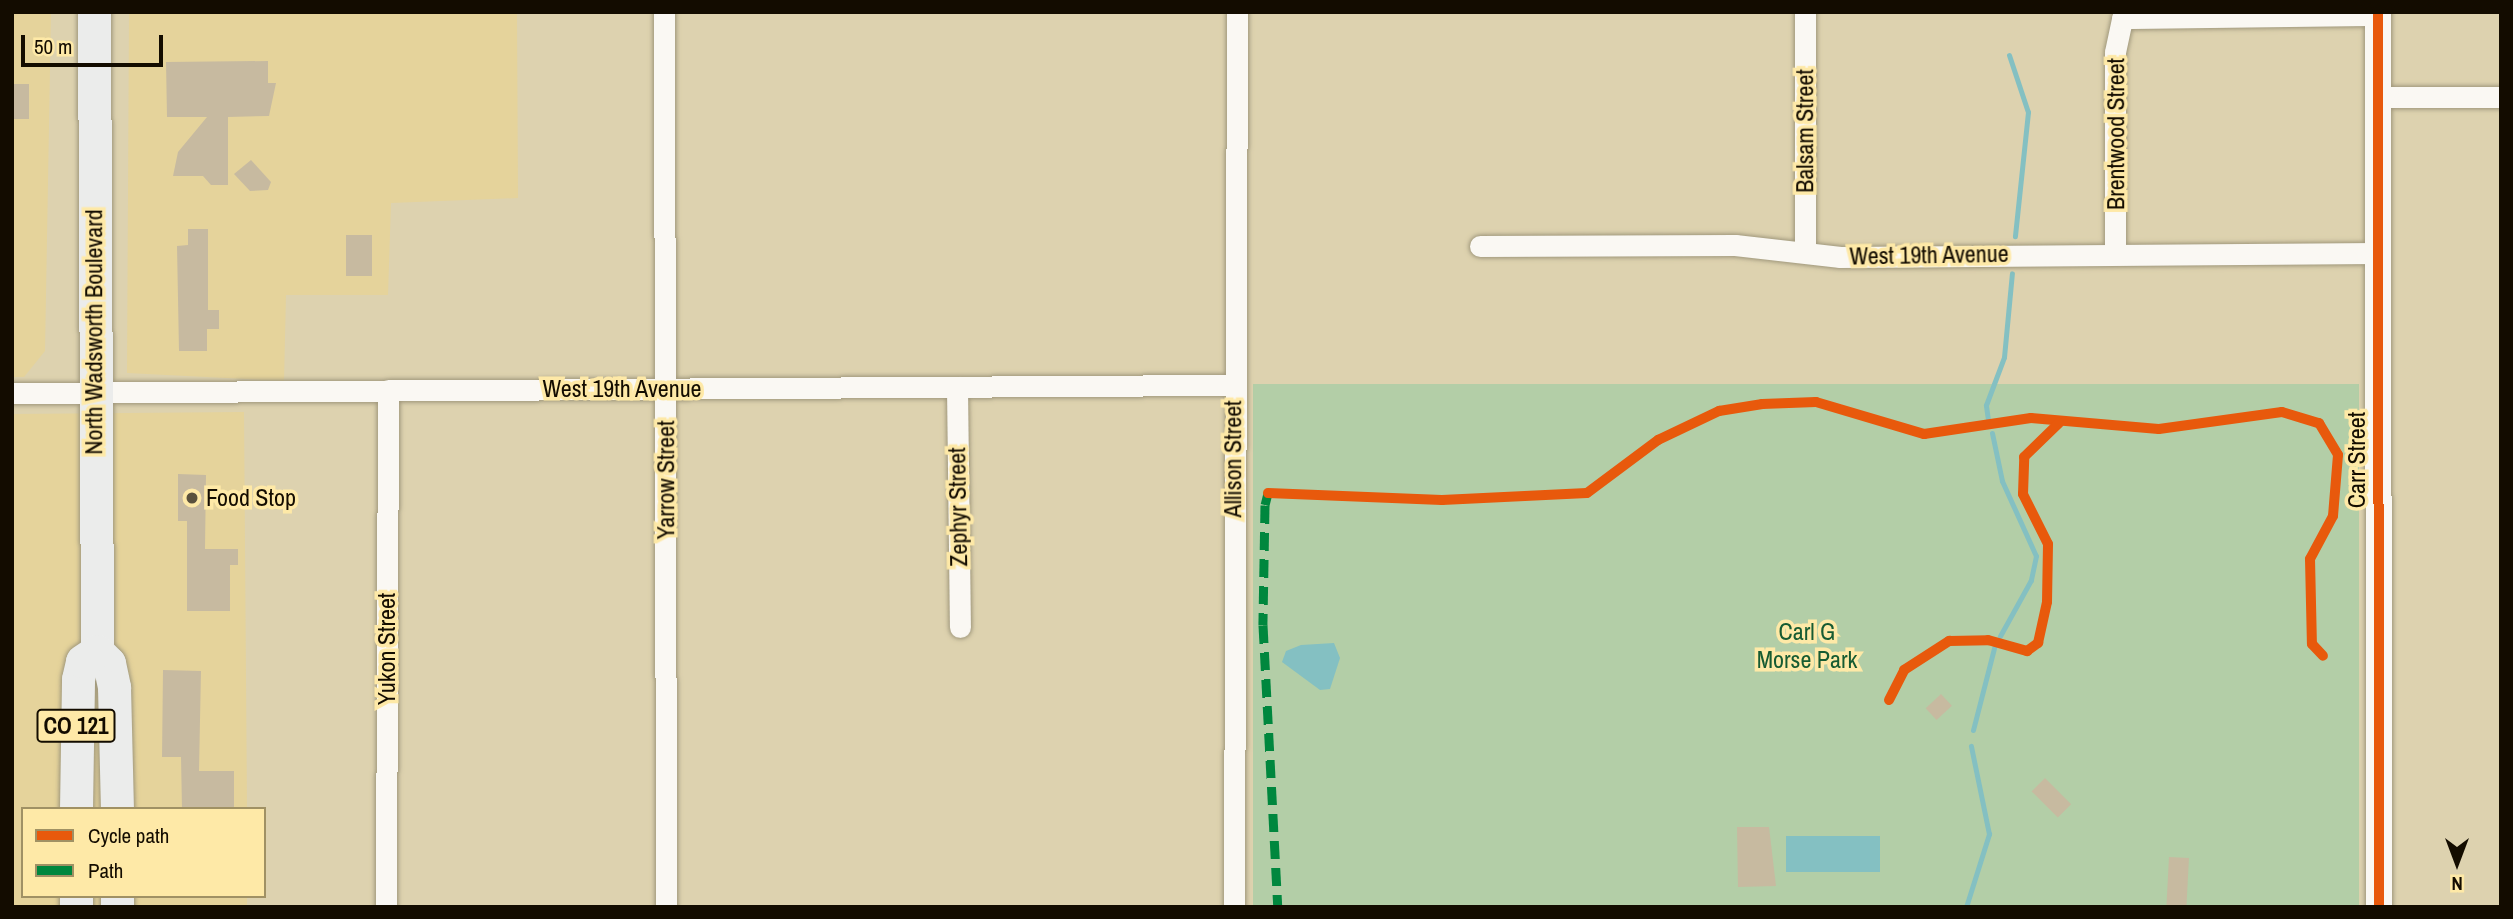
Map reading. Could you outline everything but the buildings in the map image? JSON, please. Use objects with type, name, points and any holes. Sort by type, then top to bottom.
[{"type":"main road","name":"North Wadsworth Boulevard","points":[[94,12],[93,392],[97,651],[109,663],[114,687],[117,807]]},
{"type":"main road","name":"CO 121","points":[[76,807],[78,679],[82,662],[97,651]]},
{"type":"street","name":"Yarrow Street","points":[[664,12],[666,907]]},
{"type":"street","name":"Allison Street","points":[[1234,907],[1233,385],[1237,12]]},
{"type":"street","name":"Balsam Street","points":[[1805,12],[1805,249]]},
{"type":"street","name":"Brentwood Street","points":[[2115,251],[2115,52],[2122,18],[2378,14]]},
{"type":"street","name":"Carr Street","points":[[2378,14],[2379,907]]},
{"type":"street","points":[[2378,96],[2501,97]]},
{"type":"street","name":"West 19th Avenue","points":[[1480,246],[1805,249],[1840,257],[2115,251],[2378,253]]},
{"type":"street","name":"West 19th Avenue","points":[[12,393],[1233,385]]},
{"type":"street","name":"Zephyr Street","points":[[957,387],[960,627]]},
{"type":"street","name":"Yukon Street","points":[[386,907],[388,390]]},
{"type":"shaded area","points":[[12,12],[51,12],[45,351],[24,377],[12,377]]},
{"type":"shaded area","points":[[129,12],[517,12],[518,198],[391,203],[388,295],[286,295],[284,381],[127,373]]},
{"type":"shaded area","points":[[244,412],[247,807],[21,807],[21,898],[247,898],[247,907],[12,907],[12,414]]},
{"type":"green space","name":"Carl G Morse Park","points":[[1253,384],[2359,384],[2359,907],[1253,907]]},
{"type":"water","points":[[1334,643],[1340,658],[1330,689],[1320,690],[1282,662],[1286,651],[1301,645]]},
{"type":"water","points":[[1786,836],[1880,836],[1880,872],[1786,872]]},
{"type":"waterway","points":[[2009,55],[2028,112],[2015,236]]},
{"type":"waterway","points":[[1988,420],[1986,405],[2004,357],[2012,273]]},
{"type":"waterway","points":[[1992,433],[2002,481],[2036,556],[2031,580],[2000,636]]},
{"type":"waterway","points":[[1973,730],[1994,648]]},
{"type":"waterway","points":[[1966,907],[1989,834],[1971,746]]},
{"type":"marked path","points":[[1275,493],[1268,493],[1265,505],[1263,625],[1278,907]]},
{"type":"cycle path","points":[[2378,12],[2379,907]]},
{"type":"cycle path","points":[[1268,493],[1442,500],[1587,493],[1658,440],[1719,411],[1762,404],[1816,402],[1924,434],[2031,418],[2159,429],[2282,412],[2319,423],[2338,455],[2333,516],[2310,559],[2312,644],[2323,656]]},
{"type":"cycle path","points":[[1889,700],[1904,670],[1949,641],[1988,640],[2027,651],[2038,643],[2047,602],[2048,544],[2023,494],[2024,457],[2059,423]]},
{"type":"place","name":"Food Stop","points":[[192,498]]}]
